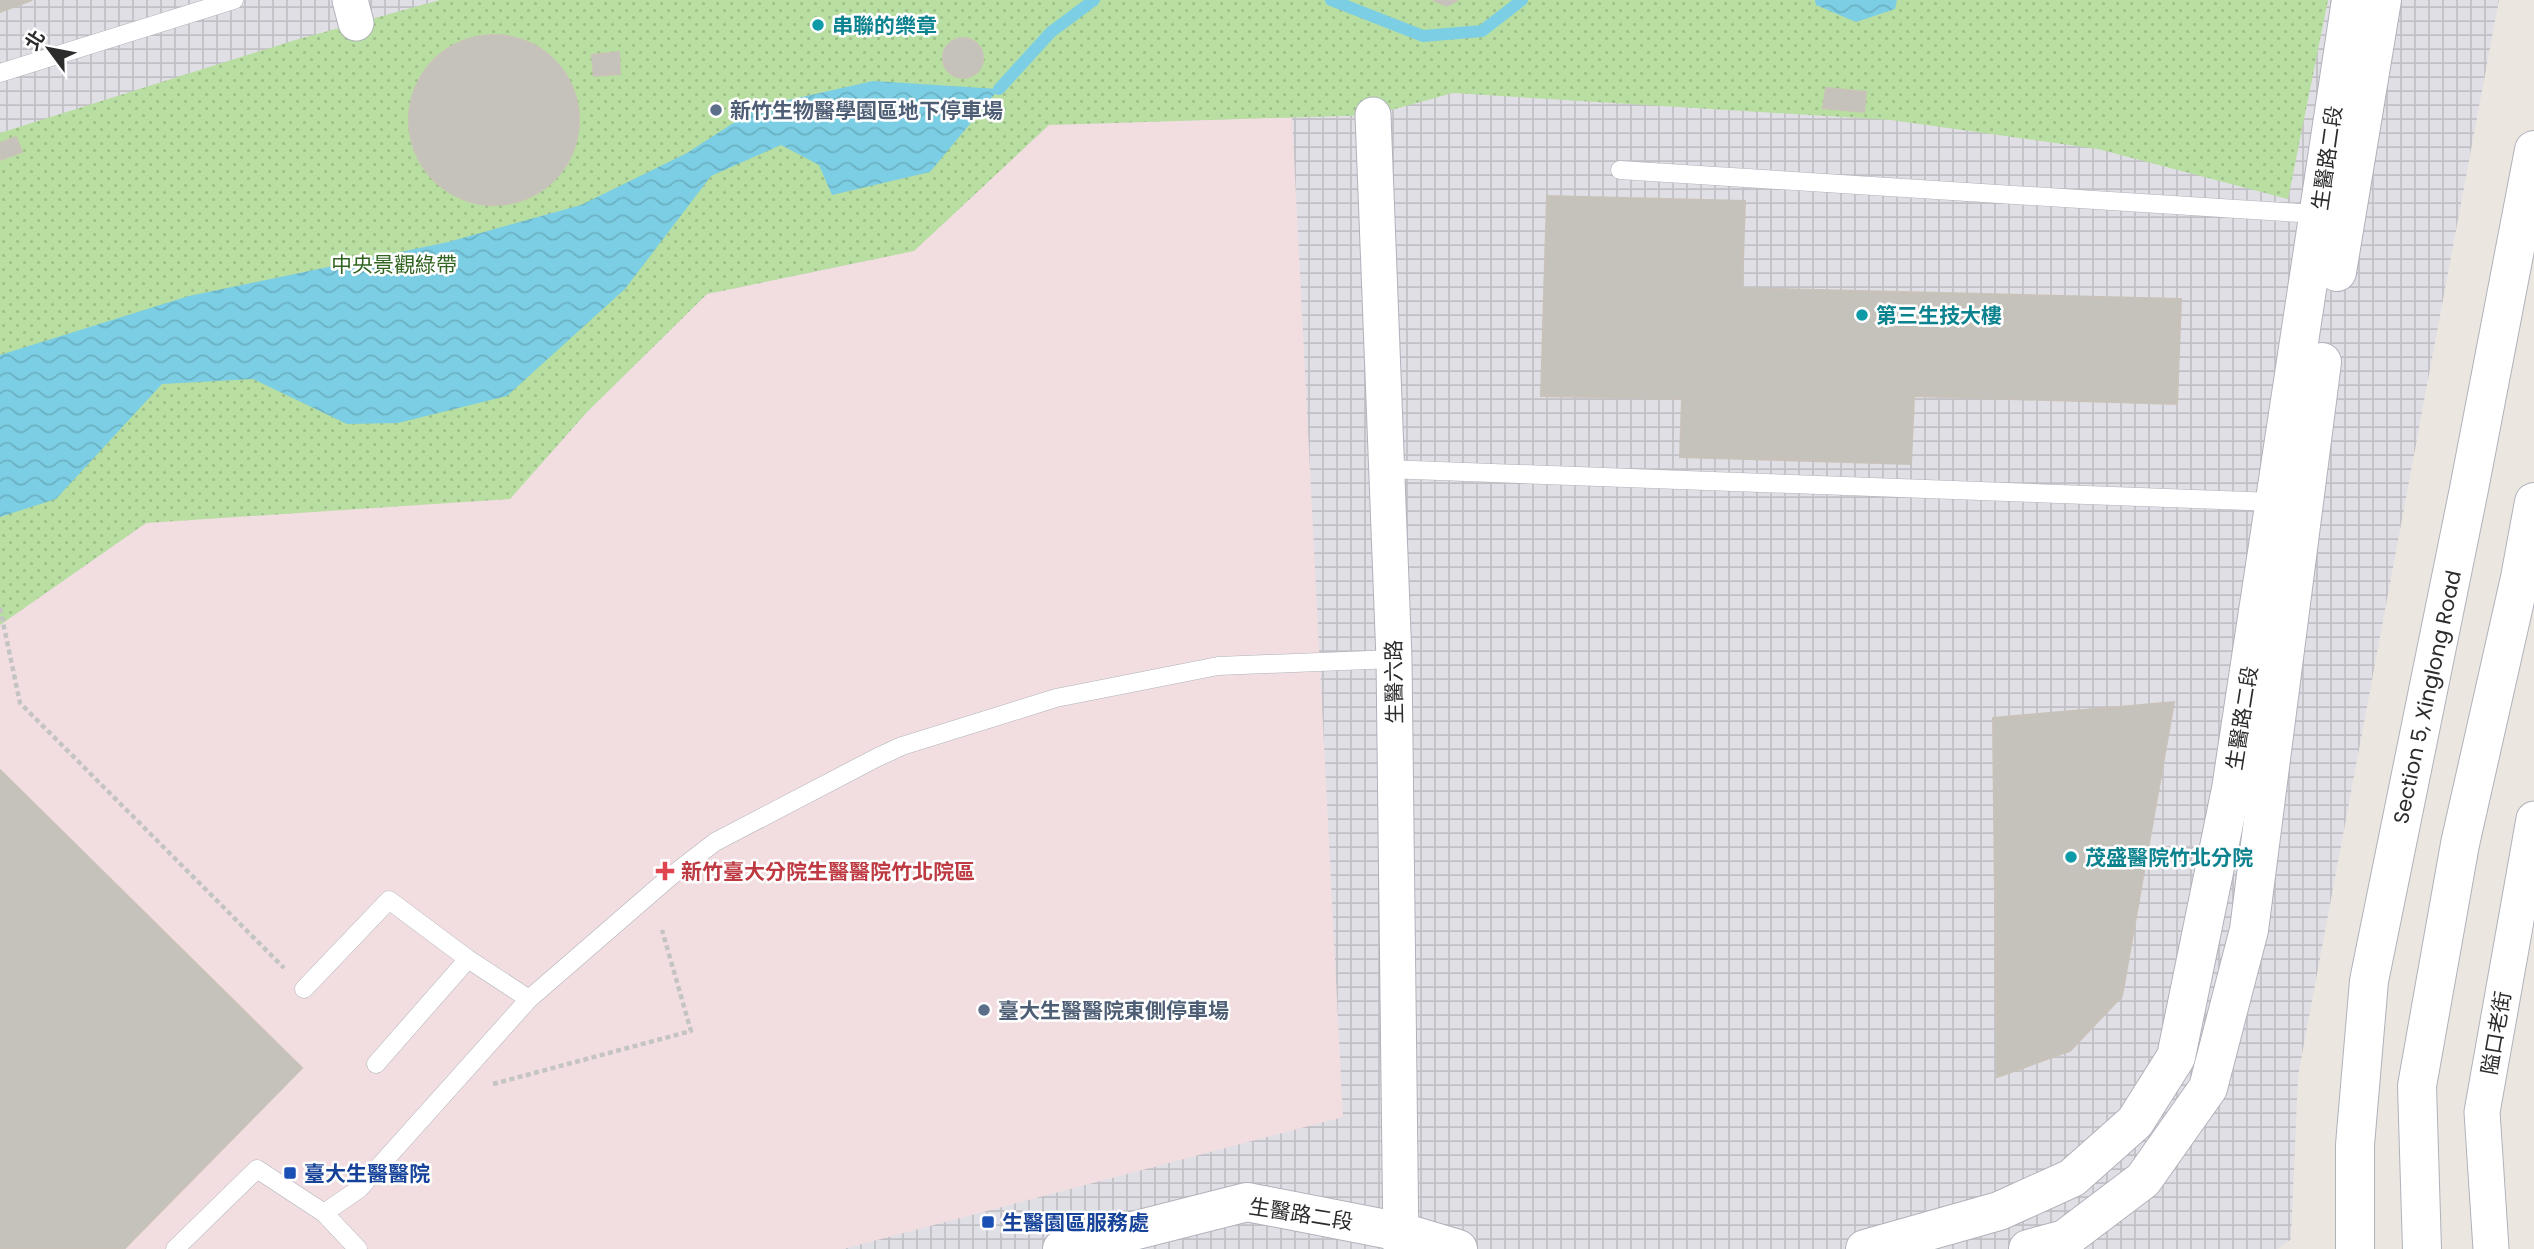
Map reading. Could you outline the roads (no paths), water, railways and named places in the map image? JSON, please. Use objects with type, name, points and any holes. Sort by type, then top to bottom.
[{"type":"street","name":"生醫路二段","points":[[1865,1249],[1999,1211],[2072,1178],[2135,1122],[2176,1057],[2231,789],[2351,0]]},
{"type":"street","name":"生醫路二段","points":[[2028,1249],[2065,1239],[2143,1180],[2208,1088],[2249,930],[2325,345],[2382,0]]},
{"type":"street","name":"生醫六路","points":[[1373,115],[1394,659],[1401,1240]]},
{"type":"street","name":"Section 5, Xinglong Road","points":[[2355,1249],[2355,1145],[2369,981],[2469,489],[2534,150]]},
{"type":"street","points":[[2422,1249],[2417,1086],[2460,844],[2534,502]]},
{"type":"street","name":"隘口老街","points":[[2491,1249],[2482,1112],[2534,820]]},
{"type":"street","name":"生醫路二段","points":[[1062,1249],[1247,1202],[1401,1240],[1458,1249]]},
{"type":"lane","points":[[0,73],[234,0]]},
{"type":"lane","points":[[1620,170],[2300,213],[2319,217]]},
{"type":"lane","points":[[1386,469],[2275,502]]},
{"type":"lane","points":[[324,1213],[359,1189],[530,999],[671,876],[715,842],[902,746],[1056,698],[1218,666],[1394,659]]},
{"type":"lane","points":[[304,989],[389,900],[468,959],[530,999]]},
{"type":"lane","points":[[376,1064],[468,959]]},
{"type":"lane","points":[[175,1249],[257,1169],[324,1213],[358,1249]]},
{"type":"water","points":[[1815,0],[1897,0],[1895,9],[1856,22],[1816,5]]},
{"type":"water","points":[[873,81],[999,89],[930,172],[832,195],[819,165],[781,145],[711,176],[625,289],[507,396],[398,423],[347,424],[253,379],[162,384],[56,499],[0,517],[0,355],[189,296],[448,242],[581,205],[687,153],[758,107]]},
{"type":"waterway","points":[[999,89],[1051,32],[1094,0]]},
{"type":"waterway","points":[[1331,0],[1423,36],[1482,31],[1522,0]]},
{"type":"place","name":"串聯的樂章","points":[[818,25]]},
{"type":"place","name":"新竹生物醫學園區地下停車場","points":[[716,110]]},
{"type":"place","name":"第三生技大樓","points":[[1862,315]]},
{"type":"place","name":"茂盛醫院竹北分院","points":[[2071,857]]},
{"type":"place","name":"新竹臺大分院生醫醫院竹北院區","points":[[665,871]]},
{"type":"place","name":"臺大生醫醫院東側停車場","points":[[984,1010]]},
{"type":"place","name":"臺大生醫醫院","points":[[290,1173]]},
{"type":"place","name":"生醫園區服務處","points":[[988,1222]]},
{"type":"park label","name":"中央景觀綠帶","points":[[394,264]]}]
